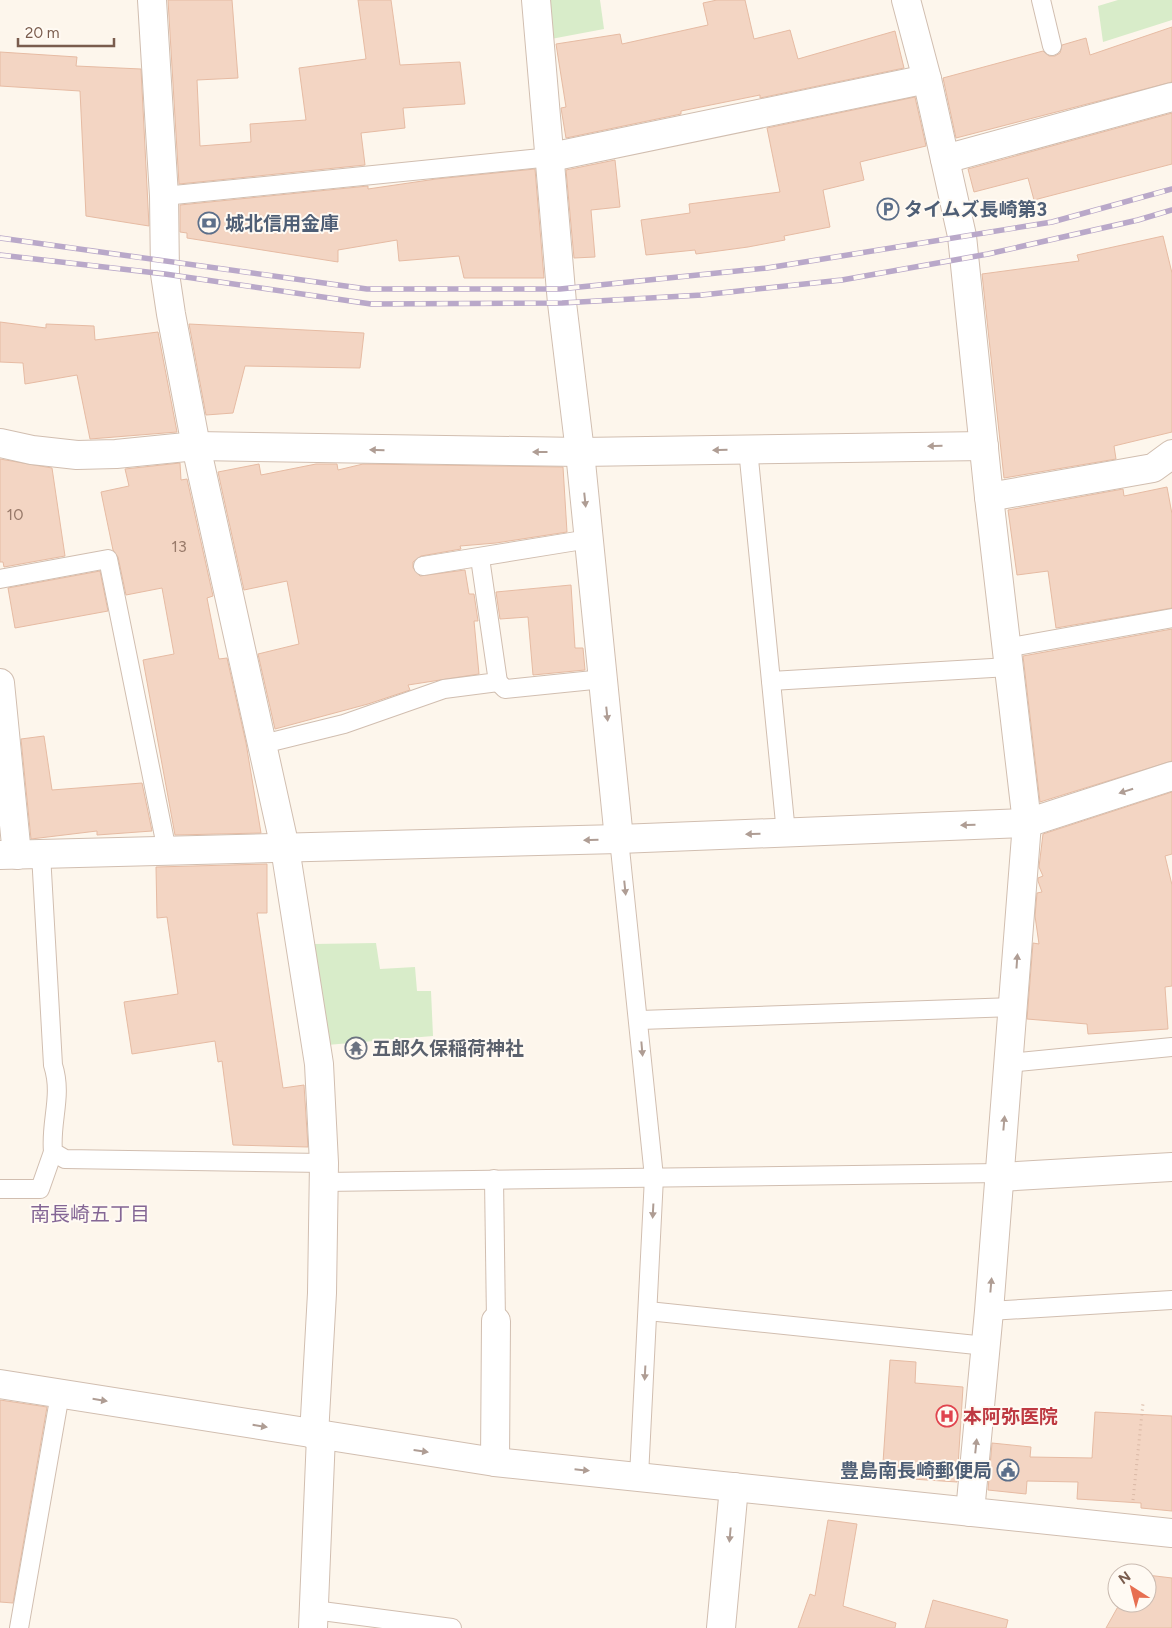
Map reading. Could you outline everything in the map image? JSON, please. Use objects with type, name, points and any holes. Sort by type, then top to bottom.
[{"type":"street","points":[[152,0],[164,196],[165,274],[171,314],[196,446],[263,744],[284,848],[319,1064],[323,1172],[322,1293],[314,1619]]},
{"type":"street","points":[[536,0],[551,156],[562,303],[580,452],[619,839]]},
{"type":"street","points":[[906,0],[927,79],[962,236],[989,498],[1026,823],[1014,1007],[986,1346],[970,1512]]},
{"type":"street","points":[[551,156],[927,79]]},
{"type":"street","points":[[945,159],[1172,97]]},
{"type":"street","points":[[0,443],[32,450],[77,454],[116,454],[196,446],[580,452],[984,446]]},
{"type":"street","points":[[989,498],[1153,468],[1172,454]]},
{"type":"street","points":[[0,683],[19,855],[619,839],[1026,823],[1172,776]]},
{"type":"street","points":[[1000,1175],[1172,1167]]},
{"type":"street","points":[[495,1462],[496,1321]]},
{"type":"street","points":[[0,1384],[495,1462],[1172,1533]]},
{"type":"street","points":[[721,1628],[734,1487]]},
{"type":"lane","points":[[1040,0],[1052,46]]},
{"type":"lane","points":[[164,196],[551,156]]},
{"type":"lane","points":[[748,450],[786,833]]},
{"type":"lane","points":[[423,566],[589,539]]},
{"type":"lane","points":[[480,558],[498,682],[505,689],[603,679]]},
{"type":"lane","points":[[0,579],[108,559],[167,852]]},
{"type":"lane","points":[[771,681],[1007,658],[1172,618]]},
{"type":"lane","points":[[263,744],[344,724],[444,689],[498,682]]},
{"type":"lane","points":[[619,839],[640,1020],[654,1177],[639,1476]]},
{"type":"lane","points":[[0,1189],[40,1188],[53,1152],[52,1140],[59,1082],[54,1065],[19,855]]},
{"type":"lane","points":[[640,1020],[1014,1007]]},
{"type":"lane","points":[[1009,1063],[1172,1047]]},
{"type":"lane","points":[[53,1152],[65,1159],[494,1179],[1000,1175]]},
{"type":"lane","points":[[494,1179],[496,1321]]},
{"type":"lane","points":[[989,1311],[1172,1300]]},
{"type":"lane","points":[[648,1311],[986,1346]]},
{"type":"lane","points":[[19,1628],[60,1394]]},
{"type":"lane","points":[[314,1619],[452,1628]]},
{"type":"path","points":[[1130,1529],[1143,1403]]},
{"type":"green space","points":[[546,0],[600,0],[604,29],[551,39]]},
{"type":"green space","points":[[1118,0],[1172,0],[1172,20],[1103,42],[1098,6]]},
{"type":"green space","points":[[376,943],[380,969],[415,967],[417,991],[431,991],[433,1036],[327,1045],[313,944]]},
{"type":"building","points":[[168,0],[232,0],[238,78],[197,80],[200,146],[251,142],[250,124],[306,120],[299,68],[366,59],[358,0],[391,0],[400,65],[460,62],[465,104],[403,108],[405,128],[361,133],[365,165],[179,184]]},
{"type":"building","points":[[717,0],[745,0],[754,39],[790,30],[798,59],[895,31],[904,68],[760,98],[760,95],[681,111],[681,114],[566,138],[561,108],[566,107],[556,44],[620,34],[622,44],[708,25],[703,3]]},
{"type":"building","points":[[1172,27],[1172,82],[956,138],[943,78],[1043,51],[1049,56],[1055,56],[1060,53],[1062,45],[1086,38],[1090,55]]},
{"type":"building","points":[[0,52],[77,57],[76,66],[141,69],[149,226],[86,216],[80,91],[0,86]]},
{"type":"building","points":[[915,97],[926,146],[860,162],[864,180],[823,190],[830,227],[784,236],[785,240],[748,247],[696,254],[695,250],[646,255],[641,220],[690,213],[689,204],[780,192],[767,128]]},
{"type":"building","points":[[1172,113],[1172,164],[1034,200],[1028,178],[974,192],[968,169]]},
{"type":"building","points":[[615,160],[620,207],[591,210],[595,257],[574,258],[566,170]]},
{"type":"building","points":[[535,169],[544,278],[464,278],[459,256],[399,261],[397,240],[338,250],[338,262],[187,238],[187,233],[180,232],[180,205],[368,186],[368,189],[436,179]]},
{"type":"building","points":[[1163,236],[1172,273],[1172,432],[1114,446],[1116,459],[1004,478],[982,274],[1079,261],[1077,255]]},
{"type":"building","points":[[0,322],[46,328],[46,324],[94,326],[95,340],[158,332],[177,432],[90,439],[77,375],[25,384],[23,363],[0,362]]},
{"type":"building","points":[[189,324],[364,333],[360,368],[245,366],[233,413],[206,415]]},
{"type":"building","points":[[0,459],[52,468],[65,556],[4,567],[3,562],[0,562]]},
{"type":"building","points":[[180,463],[181,480],[187,479],[213,596],[207,598],[219,659],[227,658],[246,743],[261,833],[175,835],[143,660],[174,654],[162,588],[126,595],[118,557],[113,550],[101,492],[129,486],[125,469]]},
{"type":"building","points":[[259,464],[261,475],[316,464],[337,464],[338,470],[363,464],[563,467],[567,532],[496,543],[460,546],[461,549],[421,556],[413,562],[413,568],[420,576],[465,570],[469,594],[474,594],[478,621],[474,621],[479,674],[408,685],[410,690],[368,704],[275,729],[258,654],[299,644],[287,581],[244,590],[218,472]]},
{"type":"building","points":[[1167,487],[1172,514],[1172,608],[1056,628],[1048,571],[1017,575],[1008,510],[1123,489],[1124,496]]},
{"type":"building","points":[[100,571],[108,611],[15,628],[8,588]]},
{"type":"building","points":[[571,585],[575,648],[583,648],[585,670],[533,675],[528,617],[500,619],[496,592]]},
{"type":"building","points":[[1172,629],[1172,761],[1040,802],[1023,656]]},
{"type":"building","points":[[44,736],[52,790],[142,783],[152,831],[97,835],[97,831],[31,839],[21,739]]},
{"type":"building","points":[[1172,792],[1172,854],[1165,856],[1172,885],[1172,986],[1165,987],[1168,1029],[1088,1034],[1087,1024],[1027,1019],[1033,943],[1039,944],[1035,916],[1037,893],[1042,892],[1038,878],[1043,876],[1039,867],[1043,834]]},
{"type":"building","points":[[267,864],[267,913],[257,913],[283,1088],[304,1085],[308,1147],[233,1145],[222,1061],[218,1062],[215,1041],[132,1054],[124,1002],[178,994],[167,917],[157,918],[156,867]]},
{"type":"building","name":"本阿弥医院","points":[[890,1360],[916,1362],[915,1383],[963,1387],[957,1482],[882,1477]]},
{"type":"building","points":[[0,1400],[47,1407],[13,1603],[0,1602]]},
{"type":"building","points":[[1095,1412],[1172,1416],[1172,1511],[1141,1508],[1141,1503],[1077,1499],[1078,1482],[1027,1481],[1026,1494],[988,1490],[992,1443],[1031,1447],[1030,1457],[1092,1458]]},
{"type":"building","points":[[828,1520],[857,1524],[843,1606],[896,1623],[895,1628],[798,1628],[810,1594],[815,1596]]},
{"type":"building","points":[[1157,1576],[1172,1578],[1172,1628],[1106,1628],[1114,1613],[1157,1613]]},
{"type":"building","points":[[933,1600],[1008,1620],[1006,1628],[925,1628]]},
{"type":"railway","points":[[0,238],[367,289],[560,289],[767,268],[1052,222],[1172,189]]},
{"type":"railway","points":[[0,255],[165,274],[371,304],[562,303],[702,295],[842,280],[988,254],[1138,220],[1172,210]]},
{"type":"place","name":"タイムズ長崎第3","points":[[888,209]]},
{"type":"place","name":"城北信用金庫","points":[[209,223]]},
{"type":"place","name":"五郎久保稲荷神社","points":[[356,1048]]},
{"type":"place","name":"本阿弥医院","points":[[947,1416]]},
{"type":"place","name":"豊島南長崎郵便局","points":[[1008,1470]]},
{"type":"district","name":"南長崎五丁目","points":[[90,1214]]}]
